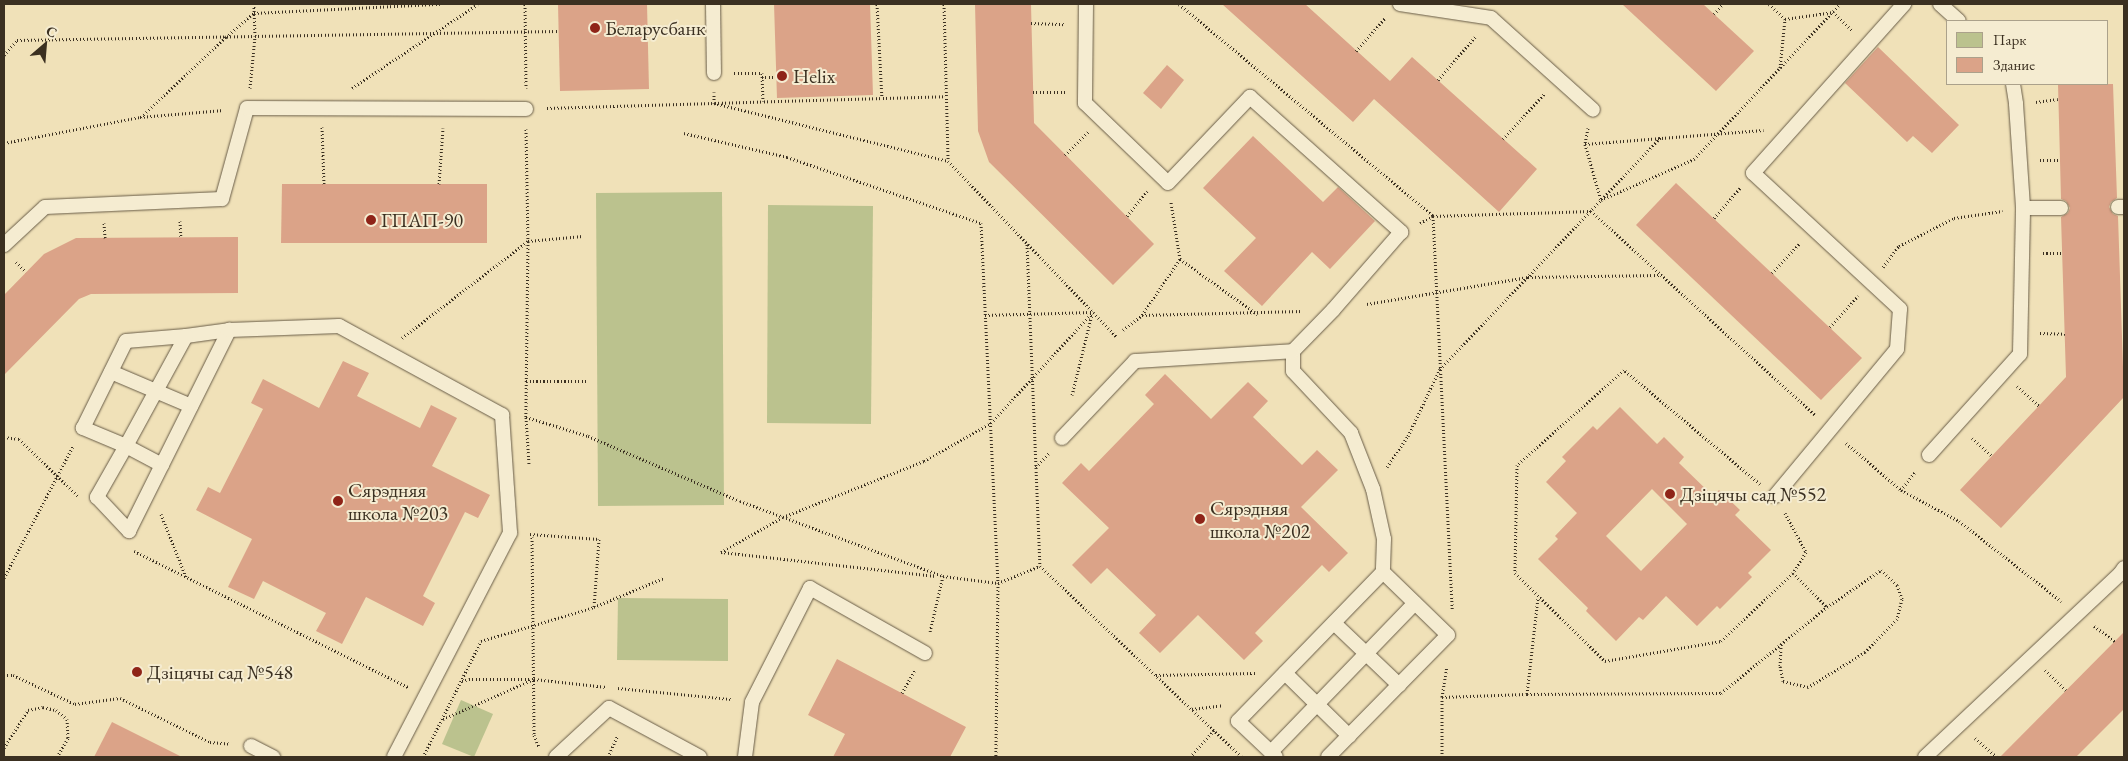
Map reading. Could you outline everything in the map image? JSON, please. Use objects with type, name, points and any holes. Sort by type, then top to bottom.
[{"type":"lane","points":[[713,4],[714,74]]},
{"type":"lane","points":[[1062,438],[1135,361],[1293,351],[1333,310],[1401,232],[1250,97],[1164,179],[1084,103],[1086,4]]},
{"type":"lane","points":[[1775,496],[1897,350],[1900,309],[1753,173],[1904,4]]},
{"type":"lane","points":[[1940,4],[1958,20]]},
{"type":"lane","points":[[1396,7],[1491,18],[1593,110]]},
{"type":"lane","points":[[1929,455],[2020,354],[2023,208],[2013,85]]},
{"type":"lane","points":[[4,245],[44,207],[222,199],[247,108],[526,108]]},
{"type":"lane","points":[[2023,208],[2061,208]]},
{"type":"lane","points":[[162,465],[126,446],[83,428],[126,341],[229,330],[339,326],[502,415],[510,533],[394,757]]},
{"type":"lane","points":[[186,336],[97,498],[129,531],[229,330]]},
{"type":"lane","points":[[1293,351],[1293,371],[1350,433],[1373,489],[1384,539],[1382,572],[1238,721],[1274,755],[1317,704],[1415,603]]},
{"type":"lane","points":[[111,372],[191,406]]},
{"type":"lane","points":[[1925,757],[2078,614],[2124,568]]},
{"type":"lane","points":[[1328,757],[1448,634],[1382,572]]},
{"type":"lane","points":[[746,757],[752,702],[810,588],[925,653]]},
{"type":"lane","points":[[1334,623],[1398,685]]},
{"type":"lane","points":[[1285,673],[1349,736]]},
{"type":"lane","points":[[556,757],[609,708],[700,757]]},
{"type":"lane","points":[[251,746],[273,757]]},
{"type":"path","points":[[4,143],[140,117],[247,108],[255,36],[254,4]]},
{"type":"path","points":[[140,117],[254,13],[441,4]]},
{"type":"path","points":[[324,184],[321,108],[478,4]]},
{"type":"path","points":[[525,4],[528,241],[526,417],[529,467]]},
{"type":"path","points":[[877,4],[882,98]]},
{"type":"path","points":[[944,4],[948,161]]},
{"type":"path","points":[[1179,4],[1433,216],[1452,614]]},
{"type":"path","points":[[1714,14],[1722,4]]},
{"type":"path","points":[[1769,4],[1785,19]]},
{"type":"path","points":[[1600,200],[1694,159],[1840,4]]},
{"type":"path","points":[[1356,50],[1396,7]]},
{"type":"path","points":[[1785,19],[1833,12]]},
{"type":"path","points":[[1833,12],[1867,44]]},
{"type":"path","points":[[1438,80],[1491,18]]},
{"type":"path","points":[[1780,68],[1785,19]]},
{"type":"path","points":[[1031,22],[1086,25]]},
{"type":"path","points":[[4,56],[18,40],[559,32]]},
{"type":"path","points":[[714,103],[714,74],[762,73],[763,101]]},
{"type":"path","points":[[762,77],[776,77]]},
{"type":"path","points":[[1503,139],[1558,78]]},
{"type":"path","points":[[1033,92],[1085,91]]},
{"type":"path","points":[[526,108],[946,96]]},
{"type":"path","points":[[714,103],[948,161],[1116,336]]},
{"type":"path","points":[[438,184],[444,108]]},
{"type":"path","points":[[1593,110],[1585,144],[1600,200]]},
{"type":"path","points":[[1065,155],[1101,118]]},
{"type":"path","points":[[1585,144],[1793,128]]},
{"type":"path","points":[[684,133],[787,157],[981,223],[998,583],[996,757]]},
{"type":"path","points":[[1373,489],[1408,436],[1440,369],[1661,137]]},
{"type":"path","points":[[1714,218],[1753,173]]},
{"type":"path","points":[[1127,216],[1164,179]]},
{"type":"path","points":[[1164,179],[1180,259],[1257,314]]},
{"type":"path","points":[[1830,327],[1899,246],[1954,218],[2023,208]]},
{"type":"path","points":[[1401,232],[1433,216],[1591,211],[1831,430],[1901,490],[1959,520],[2078,614]]},
{"type":"path","points":[[1772,273],[1813,229]]},
{"type":"path","points":[[386,351],[528,241],[583,236]]},
{"type":"path","points":[[1027,244],[1040,566],[1242,757]]},
{"type":"path","points":[[1123,330],[1142,315],[1180,259]]},
{"type":"path","points":[[1142,315],[1257,314],[1333,310],[1528,277],[1660,275]]},
{"type":"path","points":[[985,315],[1093,312]]},
{"type":"path","points":[[1040,566],[998,583],[721,552],[783,517],[924,461],[991,424],[1093,312]]},
{"type":"path","points":[[1072,399],[1093,312]]},
{"type":"path","points":[[1624,370],[1775,496],[1806,552],[1793,573],[1721,641],[1605,661],[1515,573],[1518,465],[1624,370]]},
{"type":"path","points":[[2002,373],[2039,406]]},
{"type":"path","points":[[526,381],[587,381]]},
{"type":"path","points":[[526,417],[588,436],[783,517],[943,576]]},
{"type":"path","points":[[1956,425],[1992,456]]},
{"type":"path","points":[[4,578],[83,428]]},
{"type":"path","points":[[4,437],[19,439],[85,503]]},
{"type":"path","points":[[150,488],[186,577]]},
{"type":"path","points":[[531,525],[534,735],[540,750]]},
{"type":"path","points":[[510,533],[598,539],[594,607]]},
{"type":"path","points":[[128,545],[135,552],[448,708]]},
{"type":"path","points":[[1442,697],[1527,694],[1721,693],[1781,644],[1827,607],[1881,570],[1897,585],[1902,598],[1897,619],[1865,652],[1808,687],[1783,681],[1780,666],[1781,644]]},
{"type":"path","points":[[1793,573],[1827,607]]},
{"type":"path","points":[[424,757],[481,641],[594,607],[664,578]]},
{"type":"path","points":[[1527,694],[1538,596]]},
{"type":"path","points":[[2032,657],[2066,690]]},
{"type":"path","points":[[1442,757],[1442,697],[1448,660]]},
{"type":"path","points":[[1156,675],[1285,673]]},
{"type":"path","points":[[4,676],[14,676],[75,704],[120,698],[210,742],[251,746]]},
{"type":"path","points":[[461,681],[469,679],[534,679]]},
{"type":"path","points":[[4,748],[28,710],[43,707],[56,710],[67,719],[68,738],[57,757]]},
{"type":"path","points":[[1960,724],[1997,757]]},
{"type":"path","points":[[1190,757],[1214,730]]},
{"type":"green space","points":[[722,192],[724,505],[598,506],[596,193]]},
{"type":"green space","points":[[768,205],[873,206],[871,424],[767,423]]},
{"type":"green space","points":[[618,598],[728,599],[728,661],[617,660]]},
{"type":"green space","points":[[461,700],[493,714],[474,757],[442,744]]},
{"type":"building","points":[[558,4],[647,4],[649,89],[560,91]]},
{"type":"building","points":[[774,4],[870,4],[873,95],[777,98]]},
{"type":"building","points":[[975,4],[1031,4],[1034,123],[1154,244],[1113,285],[989,162],[978,131]]},
{"type":"building","points":[[1222,4],[1305,4],[1390,81],[1412,57],[1537,169],[1499,212],[1374,99],[1353,122]]},
{"type":"building","points":[[1622,4],[1703,4],[1754,51],[1716,91]]},
{"type":"building","points":[[1878,47],[1959,125],[1932,153],[1913,136],[1907,142],[1845,83]]},
{"type":"building","points":[[1167,65],[1184,80],[1161,109],[1143,93]]},
{"type":"building","points":[[2113,84],[2117,198],[2111,202],[2109,207],[2113,214],[2118,216],[2124,397],[2001,528],[1960,490],[2066,377],[2061,217],[2068,213],[2070,208],[2066,201],[2061,199],[2058,85]]},
{"type":"building","points":[[1253,136],[1323,202],[1338,187],[1375,221],[1330,269],[1312,252],[1262,306],[1224,271],[1256,238],[1203,188]]},
{"type":"building","points":[[1676,183],[1862,358],[1821,400],[1636,225]]},
{"type":"building","points":[[282,184],[487,184],[487,243],[281,243]]},
{"type":"building","points":[[238,237],[238,293],[91,294],[79,299],[4,375],[4,295],[44,254],[76,238]]},
{"type":"building","points":[[343,361],[369,373],[357,396],[420,428],[431,405],[457,418],[432,466],[490,495],[478,518],[465,512],[423,596],[435,603],[423,626],[366,597],[342,644],[316,631],[326,613],[263,581],[254,599],[228,587],[252,539],[196,510],[208,487],[220,493],[263,409],[251,403],[263,379],[319,408]]},
{"type":"building","points":[[1165,374],[1211,419],[1248,382],[1268,401],[1253,417],[1302,465],[1317,450],[1338,470],[1301,507],[1348,553],[1329,572],[1322,565],[1255,633],[1263,641],[1244,660],[1198,615],[1160,653],[1139,633],[1156,615],[1107,568],[1091,584],[1072,565],[1109,528],[1062,483],[1081,463],[1089,471],[1154,404],[1145,395]]},
{"type":"building","points":[[1620,407],[1657,444],[1664,437],[1684,457],[1679,463],[1713,496],[1719,490],[1740,510],[1735,515],[1771,550],[1748,573],[1752,577],[1720,609],[1717,606],[1697,626],[1666,596],[1643,620],[1639,617],[1616,641],[1586,611],[1588,608],[1538,559],[1558,539],[1555,536],[1577,513],[1546,482],[1566,461],[1562,457],[1593,426],[1597,430]],"holes":[[[1652,489],[1687,524],[1641,571],[1606,536]]]},
{"type":"building","points":[[2124,632],[2124,709],[2076,757],[2000,757]]},
{"type":"building","points":[[837,659],[966,727],[950,757],[833,757],[845,734],[808,715]]},
{"type":"building","points":[[112,722],[182,757],[94,757]]},
{"type":"place","name":"Беларусбанк","points":[[595,28]]},
{"type":"place","name":"Helix","points":[[782,76]]},
{"type":"place","name":"ГПАП-90","points":[[371,220]]},
{"type":"place","name":"Дзіцячы сад №552","points":[[1670,494]]},
{"type":"place","name":"Сярэдняя школа №203","points":[[338,501]]},
{"type":"place","name":"Сярэдняя школа №202","points":[[1200,519]]},
{"type":"place","name":"Дзіцячы сад №548","points":[[137,672]]}]
